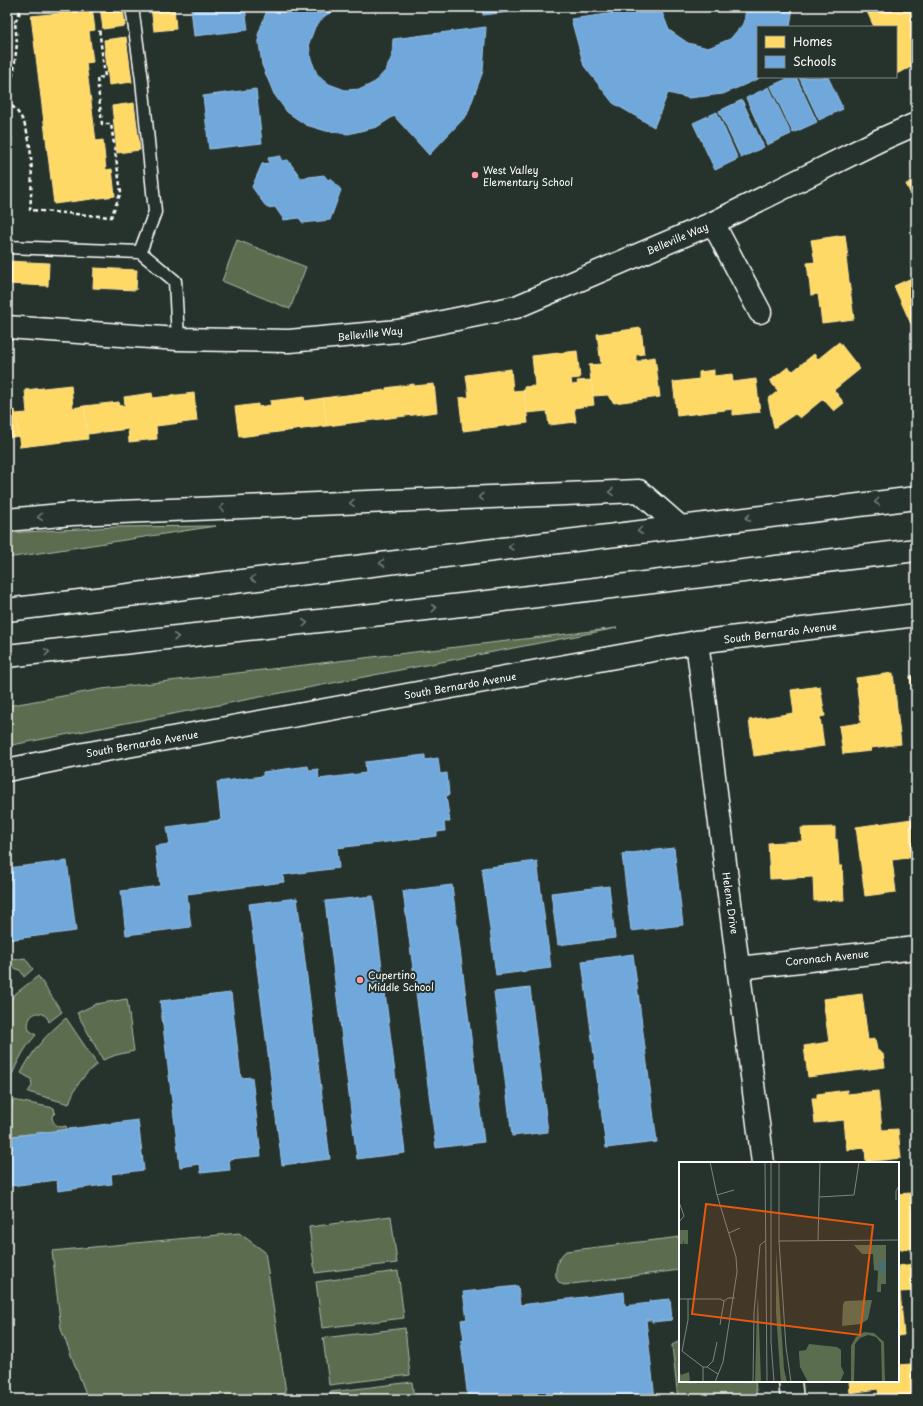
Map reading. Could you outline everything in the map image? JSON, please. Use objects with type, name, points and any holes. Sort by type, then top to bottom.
[{"type":"main road","name":"Belleville Way","points":[[7,327],[178,339],[297,341],[398,331],[516,307],[713,222],[880,140],[916,124]]},
{"type":"main road","name":"Belleville Way","points":[[713,222],[760,312]]},
{"type":"main road","points":[[7,520],[80,514],[639,491],[679,526]]},
{"type":"main road","points":[[7,610],[916,498]]},
{"type":"main road","points":[[7,656],[479,603],[916,550]]},
{"type":"main road","name":"South Bernardo Avenue","points":[[7,770],[99,751],[697,642],[916,615]]},
{"type":"main road","name":"Helena Drive","points":[[697,642],[763,1162]]},
{"type":"main road","name":"Coronach Avenue","points":[[739,968],[916,948]]},
{"type":"main road","points":[[790,1382],[792,1399]]},
{"type":"lane","points":[[132,7],[142,80],[155,212],[140,252]]},
{"type":"lane","points":[[7,247],[140,252],[174,281],[178,339]]},
{"type":"path","points":[[7,98],[15,66],[17,43],[15,22],[19,15],[20,7]]},
{"type":"path","points":[[7,21],[15,22]]},
{"type":"path","points":[[7,101],[19,114],[27,132],[31,172],[30,210],[111,218],[121,192],[111,124],[102,124],[97,78],[105,77],[99,28]]},
{"type":"green space","points":[[237,240],[306,267],[290,309],[222,281]]},
{"type":"green space","points":[[216,526],[7,558],[7,533],[114,527]]},
{"type":"green space","points":[[617,628],[7,746],[7,706],[102,689]]},
{"type":"green space","points":[[25,958],[33,969],[24,977],[23,974],[17,969],[12,969],[7,972],[7,961]]},
{"type":"green space","points":[[38,976],[62,1012],[49,1022],[43,1014],[39,1013],[35,1014],[29,1019],[29,1030],[36,1035],[19,1059],[8,1086],[7,1003],[15,994]]},
{"type":"green space","points":[[127,999],[134,1051],[103,1060],[77,1013],[96,1004]]},
{"type":"green space","points":[[66,1018],[97,1064],[80,1082],[69,1104],[28,1092],[32,1086],[31,1079],[21,1073],[40,1043]]},
{"type":"green space","points":[[13,1100],[54,1108],[55,1113],[52,1116],[53,1122],[61,1127],[66,1126],[67,1130],[11,1136],[11,1111]]},
{"type":"green space","points":[[391,1216],[397,1263],[315,1273],[309,1227]]},
{"type":"green space","points":[[239,1233],[265,1252],[287,1399],[88,1399],[61,1329],[52,1251]]},
{"type":"green space","points":[[679,1237],[679,1270],[564,1285],[557,1279],[556,1270],[562,1254],[566,1251]]},
{"type":"green space","points":[[398,1271],[404,1318],[322,1328],[316,1282]]},
{"type":"green space","points":[[405,1328],[410,1375],[329,1385],[323,1338]]},
{"type":"green space","points":[[679,1342],[679,1382],[755,1382],[757,1399],[678,1399],[672,1345]]},
{"type":"green space","points":[[412,1382],[414,1399],[331,1399],[330,1392]]},
{"type":"building: Homes","points":[[59,7],[92,7],[95,30],[89,31],[93,62],[86,63],[96,141],[103,140],[106,170],[112,169],[115,196],[54,204],[31,16],[60,13]]},
{"type":"building: Homes","points":[[100,7],[123,7],[125,26],[103,29]]},
{"type":"building: Homes","points":[[151,7],[174,7],[176,29],[154,31]]},
{"type":"building: Homes","points":[[865,7],[916,7],[916,14],[912,16],[916,24],[916,65],[897,74],[897,26],[874,26]]},
{"type":"building: Homes","points":[[126,37],[132,82],[109,85],[104,40]]},
{"type":"building: Homes","points":[[134,103],[140,150],[117,153],[112,106]]},
{"type":"building: Homes","points":[[7,137],[12,137],[11,156],[7,155]]},
{"type":"building: Homes","points":[[7,179],[9,179],[9,197],[7,197]]},
{"type":"building: Homes","points":[[916,180],[916,205],[906,184]]},
{"type":"building: Homes","points":[[845,235],[848,258],[846,258],[854,319],[822,323],[818,294],[811,295],[807,263],[815,262],[811,240]]},
{"type":"building: Homes","points":[[7,261],[49,263],[48,286],[7,284]]},
{"type":"building: Homes","points":[[94,268],[137,270],[136,290],[93,288]]},
{"type":"building: Homes","points":[[916,276],[916,322],[911,324],[894,286]]},
{"type":"building: Homes","points":[[641,328],[644,354],[636,355],[636,361],[642,361],[642,359],[655,357],[660,397],[614,403],[608,395],[593,396],[589,365],[601,364],[597,334]]},
{"type":"building: Homes","points":[[839,342],[860,369],[834,390],[844,403],[834,411],[823,399],[800,418],[795,414],[774,428],[768,399],[778,391],[770,381],[788,367],[793,371],[814,354],[818,359]]},
{"type":"building: Homes","points":[[577,351],[580,378],[571,379],[572,385],[578,384],[577,381],[591,380],[594,405],[574,408],[576,422],[549,425],[547,411],[527,413],[524,387],[535,386],[532,356]]},
{"type":"building: Homes","points":[[511,369],[513,391],[524,390],[528,423],[463,431],[459,398],[469,397],[466,375]]},
{"type":"building: Homes","points":[[714,370],[714,376],[732,374],[733,382],[756,379],[760,412],[733,415],[733,409],[677,416],[673,382],[699,379],[699,372]]},
{"type":"building: Homes","points":[[414,384],[414,386],[434,384],[437,412],[327,426],[323,398],[386,390],[386,388]]},
{"type":"building: Homes","points":[[71,385],[73,408],[84,406],[88,439],[20,447],[16,414],[27,413],[25,390]]},
{"type":"building: Homes","points":[[152,393],[153,398],[194,393],[197,421],[156,426],[157,439],[129,442],[128,429],[88,434],[84,406],[119,402],[120,406],[125,405],[124,397]]},
{"type":"building: Homes","points":[[304,397],[305,401],[323,398],[327,426],[239,437],[235,407],[258,404],[258,407],[271,405],[270,401]]},
{"type":"building: Homes","points":[[15,410],[19,436],[7,438],[7,411]]},
{"type":"building: Homes","points":[[893,673],[901,744],[871,748],[871,751],[843,754],[839,726],[861,723],[856,678]]},
{"type":"building: Homes","points":[[916,675],[916,704],[913,704],[910,676]]},
{"type":"building: Homes","points":[[820,686],[825,716],[820,717],[824,746],[754,756],[749,720],[794,713],[791,690]]},
{"type":"building: Homes","points":[[912,819],[916,857],[892,860],[896,892],[865,896],[856,827]]},
{"type":"building: Homes","points":[[835,827],[835,840],[837,839],[839,866],[842,866],[844,900],[814,901],[813,877],[770,879],[768,843],[802,841],[801,828]]},
{"type":"building: Homes","points":[[862,994],[868,1040],[875,1039],[877,1050],[883,1054],[885,1067],[808,1077],[804,1046],[829,1042],[823,999]]},
{"type":"building: Homes","points":[[847,1090],[847,1094],[878,1091],[882,1130],[898,1129],[901,1158],[866,1162],[865,1148],[847,1150],[844,1120],[815,1123],[812,1098],[817,1098],[817,1094]]},
{"type":"building: Homes","points":[[910,1193],[916,1248],[899,1250],[899,1194]]},
{"type":"building: Homes","points":[[914,1264],[916,1291],[900,1292],[904,1335],[899,1336],[899,1266]]},
{"type":"building: Homes","points":[[911,1364],[915,1399],[879,1399],[878,1389],[850,1393],[849,1382],[899,1382],[899,1365]]},
{"type":"building: Schools","points":[[245,7],[248,30],[194,36],[191,8]]},
{"type":"building: Schools","points":[[268,7],[344,7],[326,15],[315,27],[309,43],[311,59],[317,74],[329,84],[345,90],[361,89],[375,82],[386,70],[392,56],[393,39],[486,27],[483,71],[467,115],[429,155],[394,116],[377,127],[348,134],[326,131],[306,125],[287,112],[274,94],[262,65],[258,35]]},
{"type":"building: Schools","points":[[482,7],[554,7],[483,15]]},
{"type":"building: Schools","points":[[660,7],[669,30],[688,43],[708,48],[730,39],[744,23],[746,7],[793,7],[790,26],[757,26],[758,79],[723,94],[689,98],[668,93],[654,127],[613,103],[584,66],[571,19]]},
{"type":"building: Schools","points":[[789,78],[796,78],[817,122],[793,133],[771,86]]},
{"type":"building: Schools","points":[[799,78],[828,78],[843,109],[819,120]]},
{"type":"building: Schools","points":[[769,87],[791,134],[767,145],[746,98]]},
{"type":"building: Schools","points":[[256,89],[262,143],[209,149],[203,96]]},
{"type":"building: Schools","points":[[742,100],[764,147],[741,158],[719,111]]},
{"type":"building: Schools","points":[[717,112],[738,159],[715,170],[693,123]]},
{"type":"building: Schools","points":[[281,156],[281,161],[288,160],[301,178],[324,175],[328,180],[331,178],[341,190],[330,220],[303,223],[299,218],[284,220],[275,207],[267,208],[252,187],[262,164],[269,163],[268,158]]},
{"type":"building: Schools","points":[[425,755],[425,760],[438,758],[440,774],[447,773],[449,795],[446,796],[450,822],[444,822],[445,831],[437,832],[437,836],[337,848],[339,868],[283,875],[284,882],[187,894],[191,927],[126,935],[121,891],[160,886],[155,846],[170,844],[167,827],[221,820],[217,782],[263,776],[263,772],[308,766],[309,770],[318,769],[319,779],[366,773],[365,762]]},
{"type":"building: Schools","points":[[674,848],[683,925],[631,931],[622,854]]},
{"type":"building: Schools","points":[[67,861],[76,931],[7,940],[7,868]]},
{"type":"building: Schools","points":[[537,861],[551,968],[496,975],[482,868]]},
{"type":"building: Schools","points":[[452,885],[484,1142],[436,1148],[403,891]]},
{"type":"building: Schools","points":[[609,886],[615,938],[558,945],[551,893]]},
{"type":"building: Schools","points":[[373,896],[405,1153],[357,1159],[325,901]]},
{"type":"building: Schools","points":[[297,898],[330,1159],[282,1165],[249,904]]},
{"type":"building: Schools","points":[[633,954],[657,1142],[606,1148],[582,961]]},
{"type":"building: Schools","points":[[530,988],[548,1132],[512,1136],[494,992]]},
{"type":"building: Schools","points":[[231,993],[241,1078],[252,1077],[261,1156],[229,1159],[230,1170],[201,1173],[200,1164],[180,1167],[160,1001]]},
{"type":"building: Schools","points":[[138,1120],[144,1170],[111,1174],[112,1184],[58,1191],[57,1180],[11,1186],[7,1137]]},
{"type":"building: Schools","points":[[518,1286],[520,1305],[624,1292],[625,1306],[650,1303],[649,1301],[670,1299],[672,1320],[652,1322],[652,1320],[646,1320],[655,1399],[468,1399],[461,1341],[464,1340],[461,1320],[467,1319],[463,1292]]},
{"type":"place","name":"West Valley Elementary School","points":[[475,175]]},
{"type":"place","name":"Cupertino Middle School","points":[[360,980]]}]
